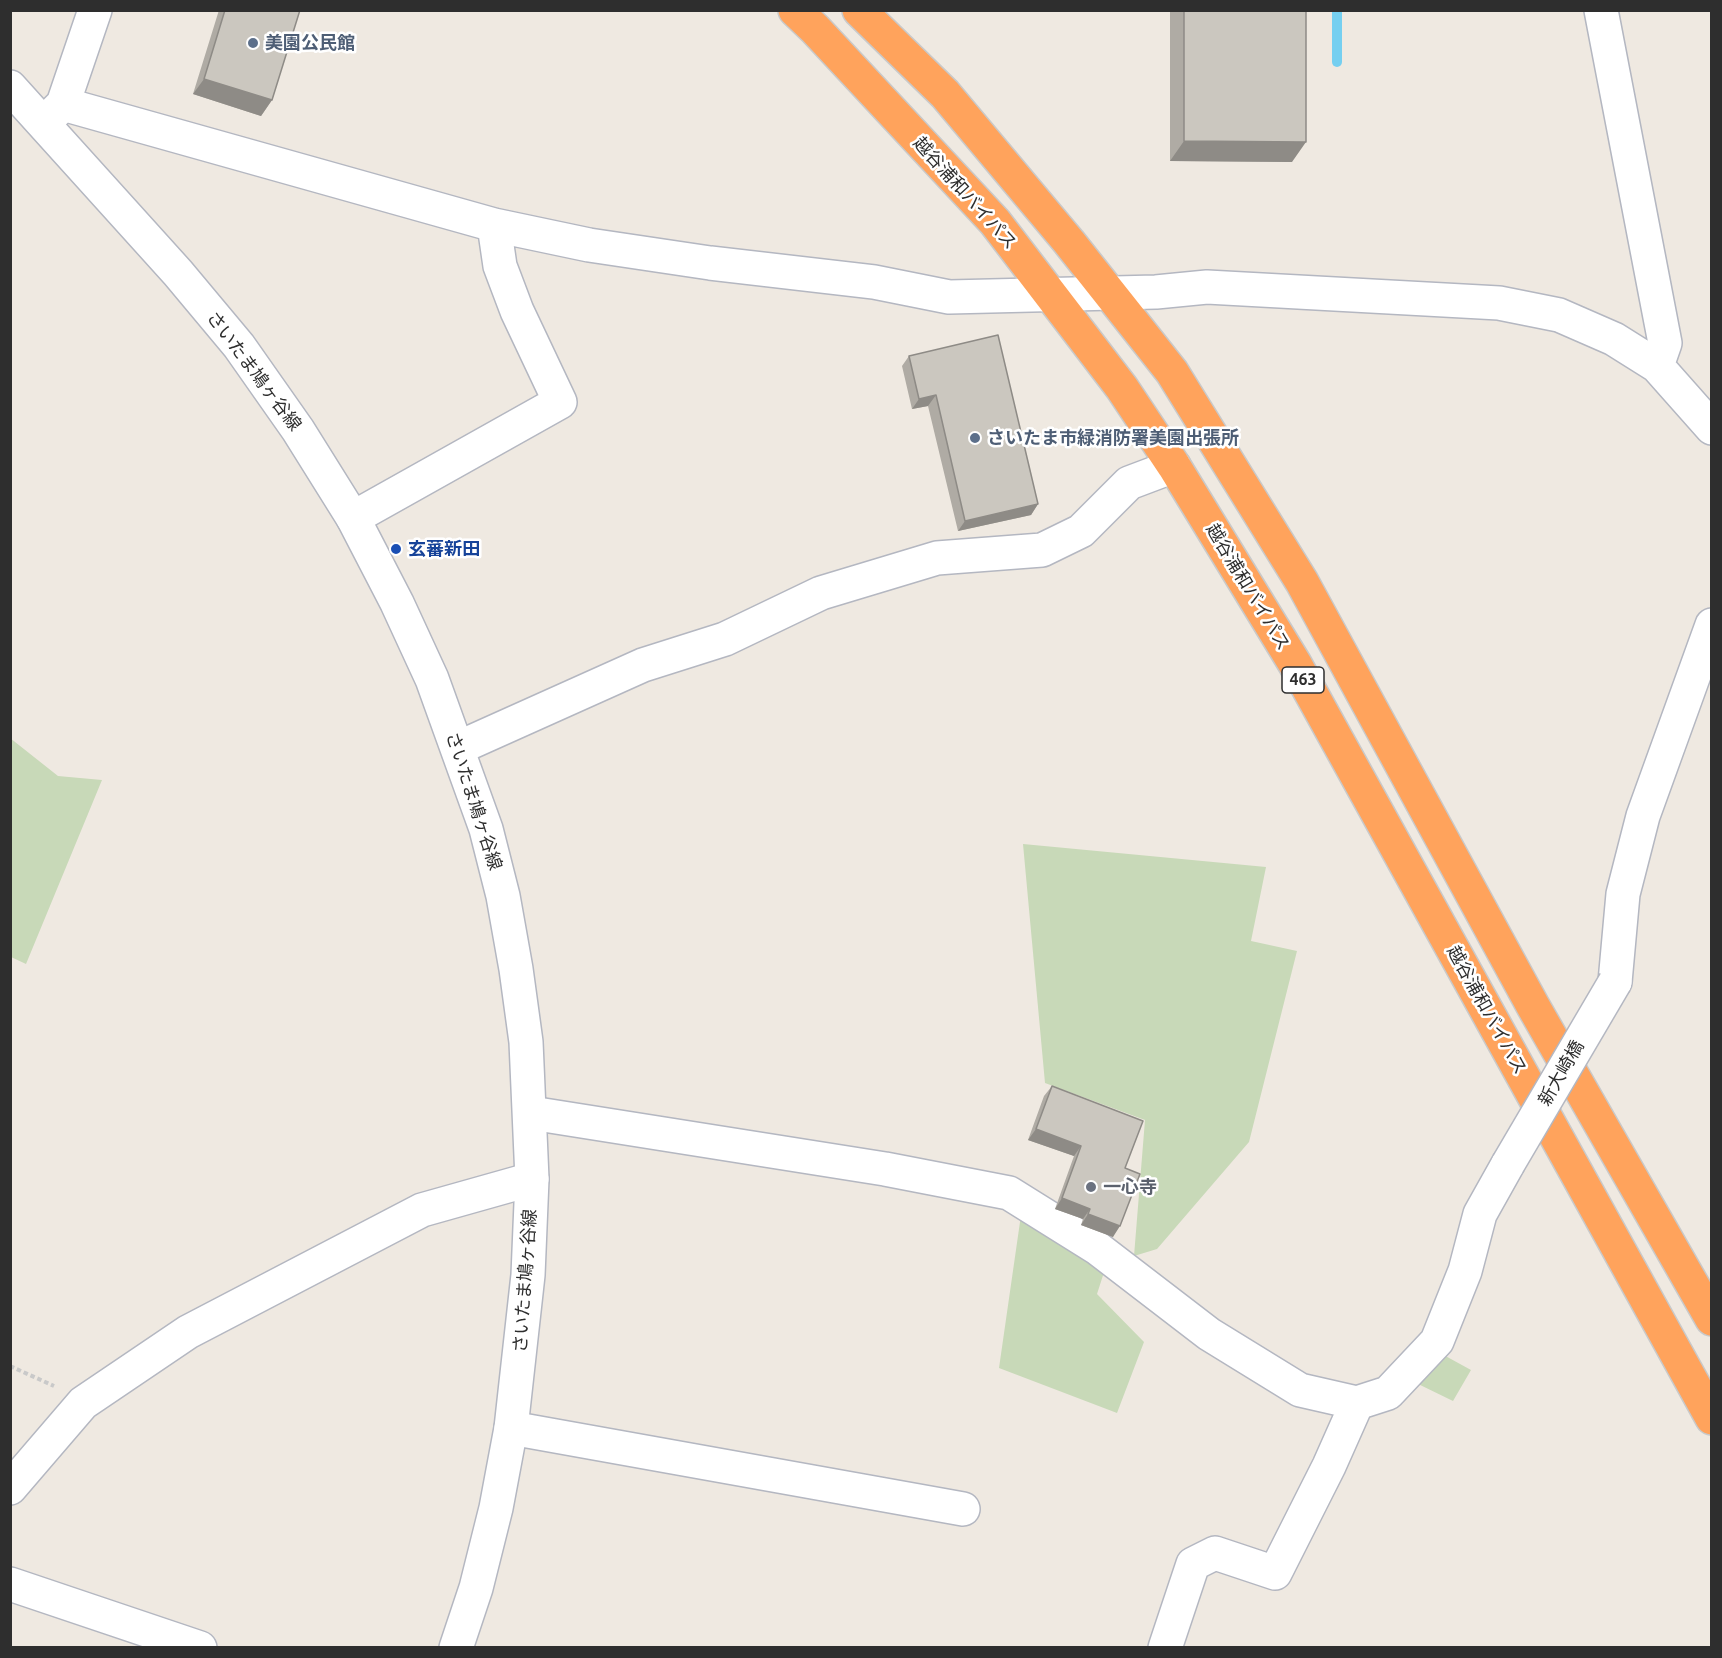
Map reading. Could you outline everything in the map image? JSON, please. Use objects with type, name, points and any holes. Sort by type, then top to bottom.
[{"type":"highway","name":"越谷浦和バイパス","points":[[795,10],[815,28],[995,222],[1122,388],[1174,466],[1300,675],[1712,1418]]},
{"type":"highway","name":"463","points":[[860,10],[945,94],[1111,294],[1172,372],[1302,582],[1533,1006],[1712,1319]]},
{"type":"street","points":[[95,10],[54,113],[494,225],[588,245],[710,263],[874,282],[949,297],[1111,294],[1207,287],[1499,303],[1559,315],[1614,339],[1657,366],[1712,428]]},
{"type":"street","points":[[1601,10],[1665,343],[1657,366]]},
{"type":"street","name":"さいたま鳩ヶ谷線","points":[[10,87],[54,113],[178,273],[239,346],[298,430],[353,518],[432,679],[486,829],[503,896],[526,1042],[531,1113],[532,1179],[528,1275],[511,1428],[484,1554],[456,1647]]},
{"type":"street","points":[[353,518],[560,402],[517,310],[500,266],[494,225]]},
{"type":"street","points":[[458,748],[643,665],[725,639],[821,593],[937,558],[1042,550],[1081,531],[1129,483],[1174,466]]},
{"type":"street","name":"新大崎橋","points":[[1358,1403],[1389,1393],[1437,1341],[1465,1271],[1480,1214],[1614,982],[1623,894],[1643,816],[1712,625]]},
{"type":"street","points":[[531,1113],[885,1169],[1008,1192],[1097,1248],[1209,1334],[1300,1390],[1358,1403],[1275,1573],[1215,1553],[1193,1564],[1165,1647]]},
{"type":"street","points":[[10,1488],[83,1403],[188,1332],[422,1210],[532,1179]]},
{"type":"street","points":[[511,1428],[963,1509]]},
{"type":"street","points":[[10,1584],[200,1647]]},
{"type":"path","points":[[10,1366],[83,1403]]},
{"type":"green space","points":[[10,738],[58,776],[102,780],[26,964],[11,957]]},
{"type":"green space","points":[[1023,844],[1266,867],[1251,941],[1297,951],[1249,1142],[1157,1249],[1134,1256],[1145,1120],[1045,1083]]},
{"type":"green space","points":[[1021,1215],[1106,1266],[1097,1294],[1144,1342],[1117,1413],[999,1368]]},
{"type":"green space","points":[[1440,1353],[1471,1370],[1453,1401],[1414,1382]]},
{"type":"building","points":[[225,10],[300,10],[272,100],[204,79]]},
{"type":"building","points":[[1184,10],[1306,10],[1306,142],[1184,141]]},
{"type":"building","points":[[998,335],[1038,504],[965,521],[936,395],[919,399],[909,356]]},
{"type":"building","points":[[1052,1086],[1143,1121],[1125,1168],[1140,1174],[1120,1226],[1088,1214],[1090,1209],[1062,1198],[1081,1146],[1036,1129]]},
{"type":"waterway","points":[[1337,10],[1337,62]]},
{"type":"place","name":"美園公民館","points":[[253,43]]},
{"type":"place","name":"さいたま市緑消防署美園出張所","points":[[975,438]]},
{"type":"place","name":"玄蕃新田","points":[[396,549]]},
{"type":"place","name":"一心寺","points":[[1091,1187]]}]
